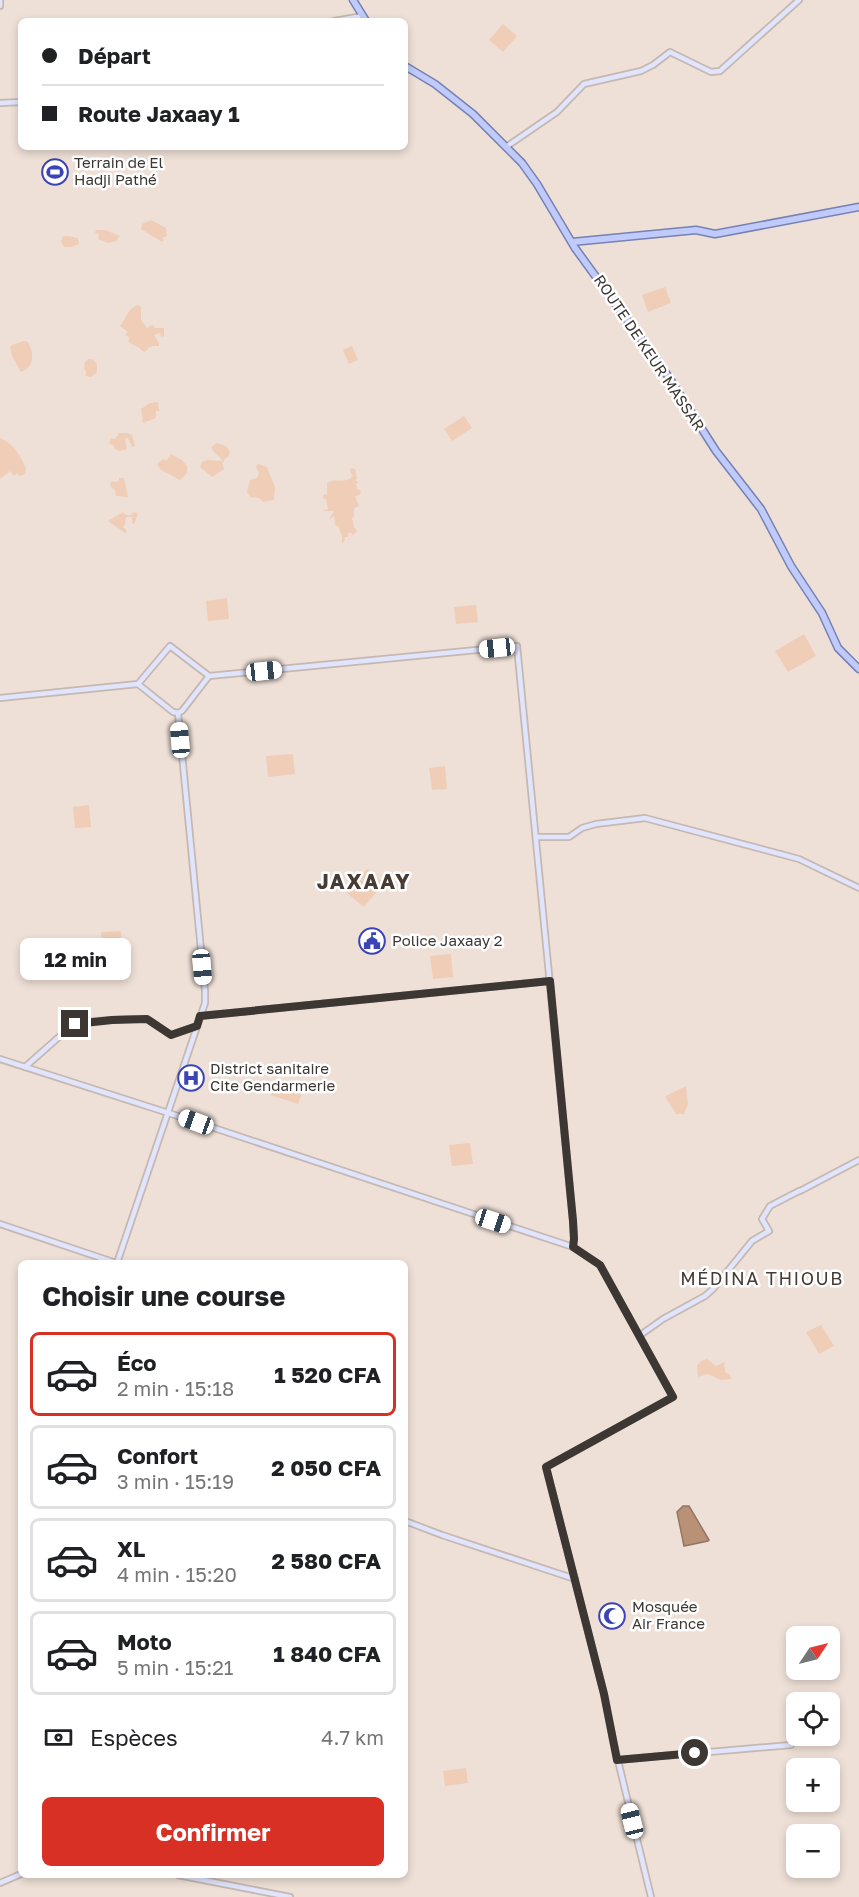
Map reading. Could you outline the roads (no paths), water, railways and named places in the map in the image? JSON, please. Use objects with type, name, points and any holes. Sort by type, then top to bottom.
[{"type":"main road","points":[[353,0],[364,18]]},
{"type":"main road","name":"ROUTE DE KEUR MASSAR","points":[[408,68],[440,88],[479,120],[522,163],[572,242],[668,376],[716,451],[761,509],[791,566],[822,613],[838,648],[859,669]]},
{"type":"main road","points":[[572,242],[696,230],[714,234],[859,207]]},
{"type":"street","points":[[506,147],[557,112],[584,84],[641,71],[654,65],[670,52],[711,72],[718,72],[799,0]]},
{"type":"street","points":[[0,1],[0,6]]},
{"type":"street","points":[[0,103],[18,102]]},
{"type":"street","points":[[0,698],[138,684],[171,646],[209,676],[517,646],[573,1221],[573,1247]]},
{"type":"street","points":[[117,1260],[169,1114],[205,1003],[178,714],[209,676]]},
{"type":"street","points":[[138,684],[178,714]]},
{"type":"street","points":[[536,837],[569,837],[582,828],[596,824],[645,818],[799,859],[859,888]]},
{"type":"street","points":[[25,1067],[68,1029],[82,1022],[147,1019],[171,1035],[200,1020],[550,981]]},
{"type":"street","points":[[0,1059],[573,1247],[600,1265],[673,1397],[546,1467],[604,1694],[617,1760],[651,1897]]},
{"type":"street","points":[[639,1336],[663,1318],[692,1304],[713,1288],[752,1242],[770,1231],[762,1219],[770,1206],[859,1160]]},
{"type":"street","points":[[0,1224],[107,1260]]},
{"type":"street","points":[[408,1522],[575,1579]]},
{"type":"street","points":[[617,1760],[786,1745]]},
{"type":"street","points":[[0,1883],[18,1875]]},
{"type":"street","points":[[193,1878],[290,1897]]},
{"type":"place","name":"Terrain de El Hadji Pathé","points":[[55,172]]},
{"type":"place","name":"Police Jaxaay 2","points":[[372,941]]},
{"type":"place","name":"District sanitaire Cite Gendarmerie","points":[[191,1078]]},
{"type":"place","name":"Mosquée Air France","points":[[612,1616]]},
{"type":"district","name":"JAXAAY","points":[[364,882]]},
{"type":"district","name":"MÉDINA THIOUB","points":[[762,1279]]}]
